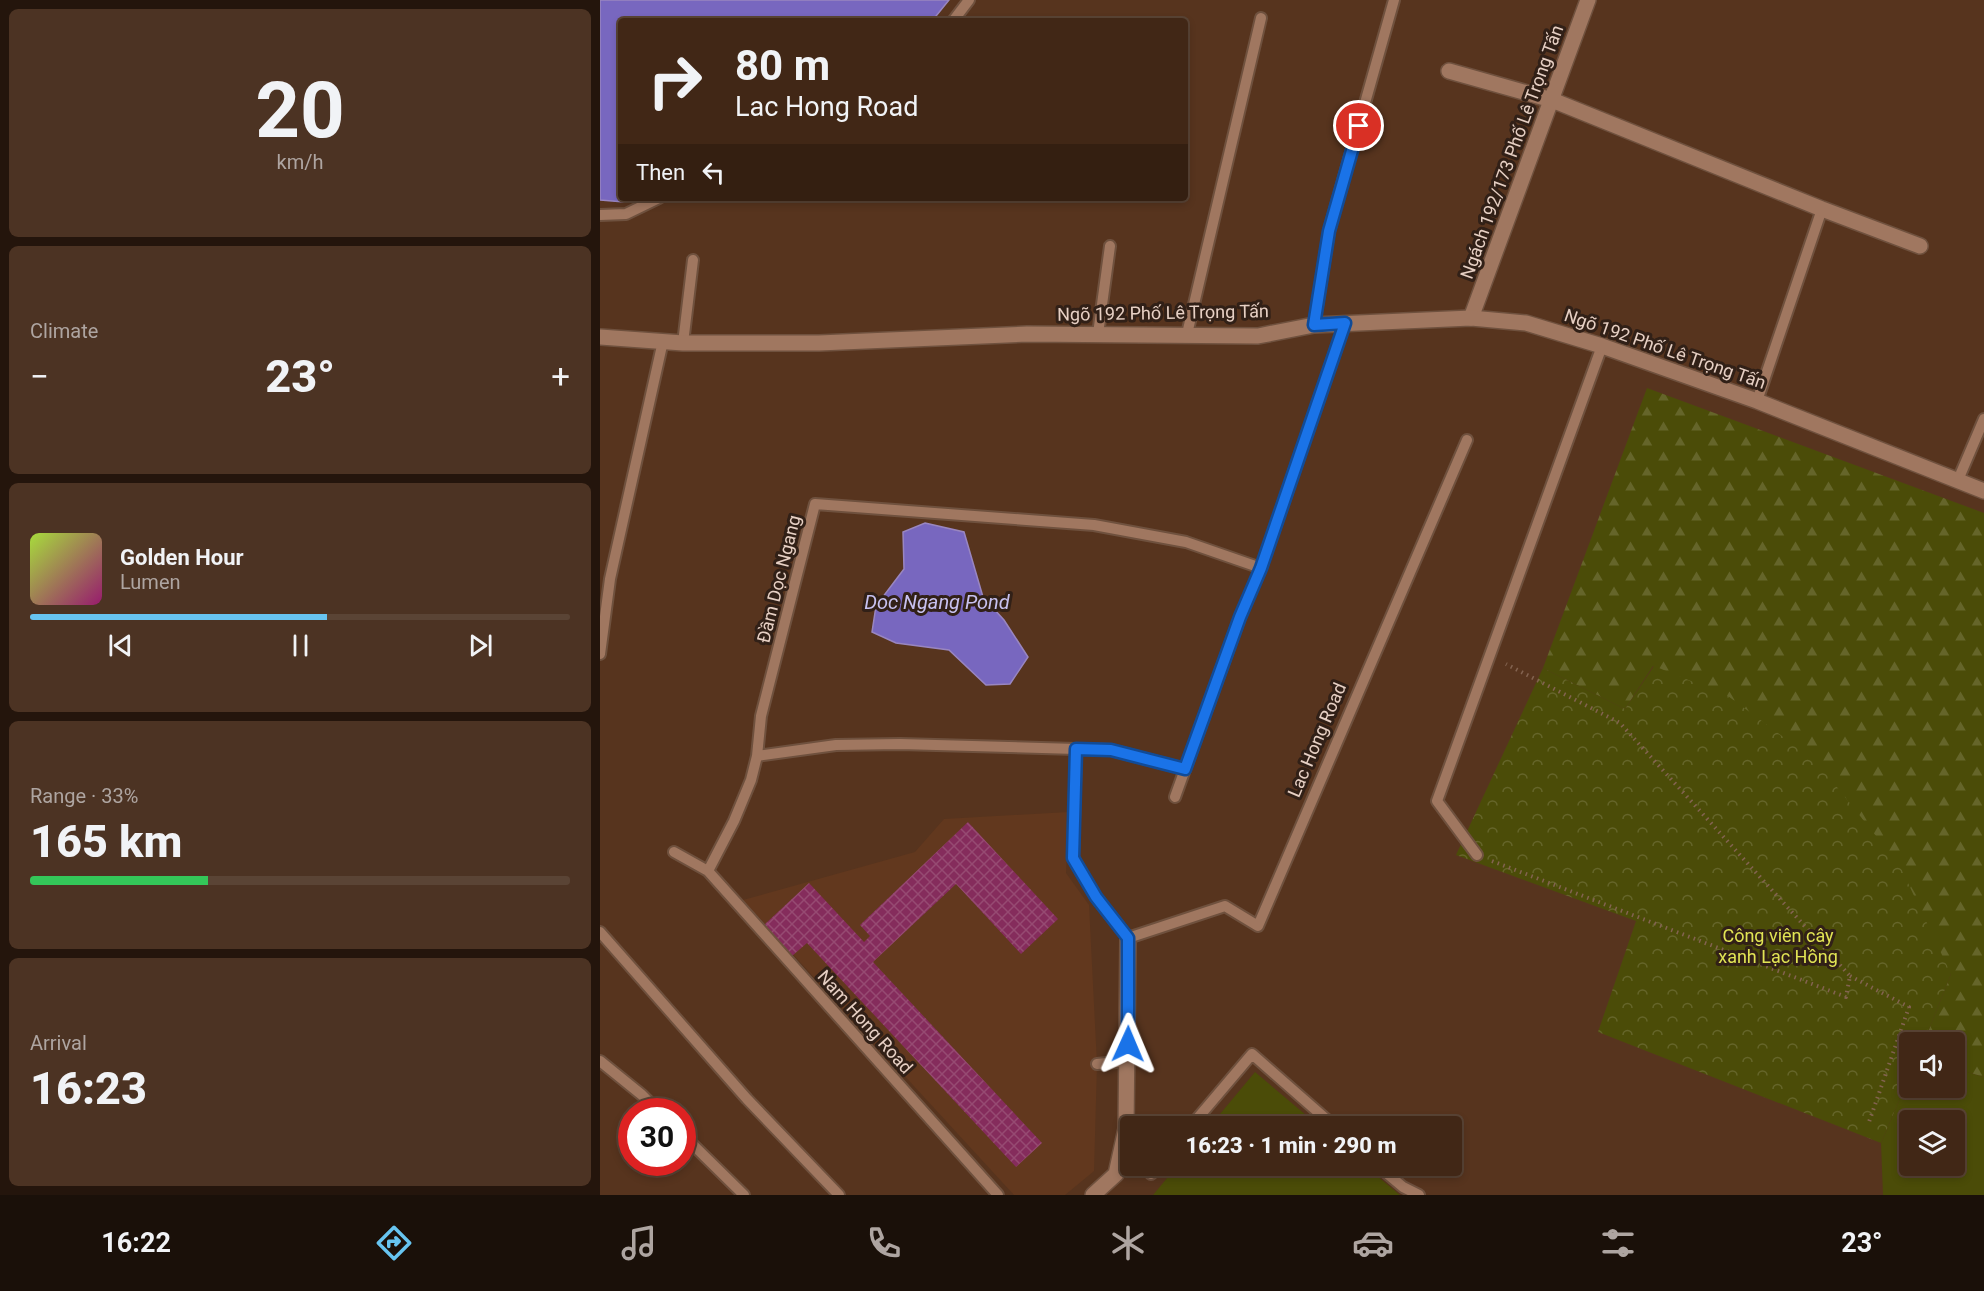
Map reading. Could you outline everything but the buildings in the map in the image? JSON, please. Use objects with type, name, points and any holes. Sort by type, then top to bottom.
[{"type":"street","name":"Ngách 192/173 Phố Lê Trọng Tấn","points":[[1472,318],[1588,0]]},
{"type":"street","points":[[1449,71],[1552,100],[1920,246]]},
{"type":"street","name":"Ngõ 192 Phố Lê Trọng Tấn","points":[[600,337],[683,343],[819,343],[1027,334],[1258,336],[1314,325],[1472,318],[1526,323],[1602,346],[1757,401],[1984,491]]},
{"type":"street","points":[[1093,1195],[1116,1174],[1126,1129],[1128,938]]},
{"type":"lane","points":[[955,18],[969,0]]},
{"type":"lane","points":[[1314,325],[1329,231],[1394,0]]},
{"type":"lane","points":[[1187,334],[1261,18]]},
{"type":"lane","points":[[600,215],[626,214],[653,201]]},
{"type":"lane","points":[[1757,401],[1822,209]]},
{"type":"lane","points":[[1098,334],[1110,246]]},
{"type":"lane","points":[[683,343],[693,260]]},
{"type":"lane","points":[[1175,797],[1240,617],[1261,568],[1345,323]]},
{"type":"lane","points":[[600,654],[610,579],[663,341]]},
{"type":"lane","points":[[1477,855],[1437,801],[1602,346]]},
{"type":"lane","points":[[1958,480],[1984,419]]},
{"type":"lane","name":"Lac Hong Road","points":[[1128,938],[1225,906],[1258,926],[1467,440]]},
{"type":"lane","name":"Đầm Dọc Ngang","points":[[757,756],[761,716],[815,504],[1094,525],[1186,542],[1261,568]]},
{"type":"lane","points":[[708,871],[737,813],[751,780],[757,756],[836,745],[900,744],[1111,750],[1185,769]]},
{"type":"lane","points":[[1076,749],[1073,858],[1096,897],[1128,938]]},
{"type":"lane","name":"Nam Hong Road","points":[[674,852],[708,871],[998,1195]]},
{"type":"lane","points":[[600,932],[747,1099],[839,1195]]},
{"type":"lane","points":[[1199,1116],[1252,1054],[1323,1116]]},
{"type":"lane","points":[[600,1061],[645,1098]]},
{"type":"lane","points":[[1097,1064],[1127,1061]]},
{"type":"lane","points":[[696,1148],[744,1195]]},
{"type":"lane","points":[[1390,1176],[1403,1187],[1419,1195]]},
{"type":"path","points":[[1490,656],[1620,723],[1850,976],[1909,1007],[1869,1122]]},
{"type":"path","points":[[1477,855],[1846,997],[1850,976]]},
{"type":"shaded area","points":[[1069,812],[1066,873],[1089,905],[1097,1064],[1094,1171],[1065,1195],[1014,1195],[743,900],[915,852],[944,819]]},
{"type":"green space","points":[[1647,388],[1984,513],[1984,1077],[1965,1071],[1965,1032],[1928,1032],[1951,974],[1653,666],[1625,709],[1543,668]]},
{"type":"green space","name":"Công viên cây xanh Lạc Hồng","points":[[1654,666],[1728,696],[1817,762],[1900,866],[1951,974],[1928,1032],[1899,1032],[1900,1098],[1881,1143],[1598,1032],[1636,921],[1456,855],[1543,668],[1625,709]]},
{"type":"green space","points":[[1965,1071],[1984,1077],[1984,1195],[1883,1195],[1881,1143],[1900,1098],[1965,1098]]},
{"type":"green space","points":[[1255,1072],[1307,1116],[1218,1116]]},
{"type":"green space","points":[[1169,1176],[1377,1176],[1400,1195],[1153,1195]]},
{"type":"water","points":[[600,0],[949,0],[934,18],[618,18],[618,201],[626,201],[624,202],[600,200]]},
{"type":"water","name":"Doc Ngang Pond","points":[[925,523],[964,532],[983,597],[1004,620],[1028,657],[1010,684],[986,685],[949,650],[896,643],[872,632],[876,606],[904,569],[903,532]]},
{"type":"route","points":[[1128,1044],[1128,938],[1096,897],[1073,858],[1076,749],[1111,750],[1185,769],[1240,617],[1261,568],[1345,323],[1314,325],[1329,231],[1359,126]]}]
